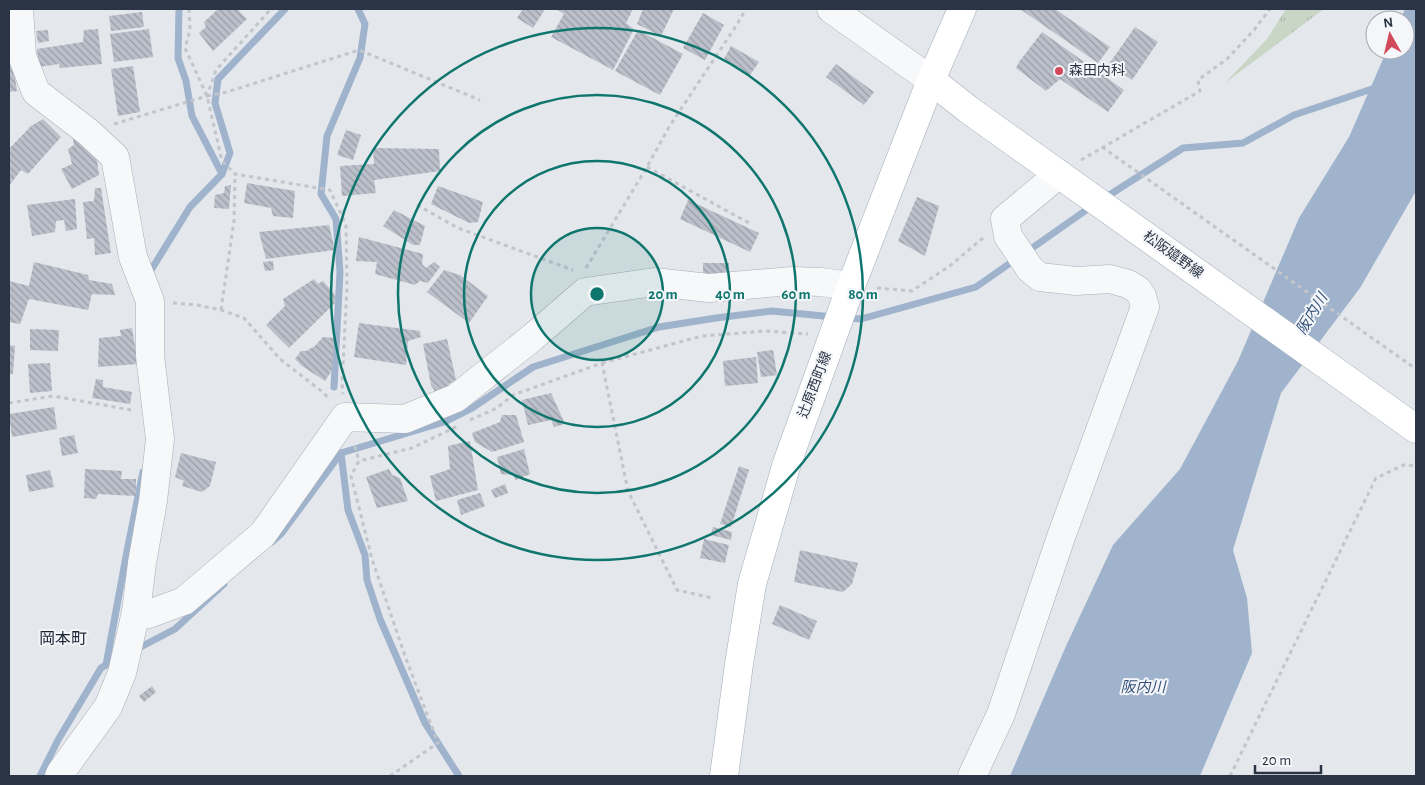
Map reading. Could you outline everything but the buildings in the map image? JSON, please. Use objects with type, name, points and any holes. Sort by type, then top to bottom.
[{"type":"main road","name":"辻原西町線","points":[[724,776],[752,584],[787,463],[851,286],[931,80],[962,9]]},
{"type":"main road","name":"松阪嬉野線","points":[[931,80],[969,110],[1416,429]]},
{"type":"street","points":[[19,9],[22,56],[36,92],[88,132],[115,157],[134,257],[150,300],[150,356],[160,439],[153,501],[134,618],[122,673],[108,707],[60,776]]},
{"type":"street","points":[[832,9],[931,80]]},
{"type":"street","points":[[972,776],[1001,714],[1061,537],[1145,307],[1138,290],[1128,284],[1110,279],[1076,281],[1040,277],[1030,269],[1007,227],[1059,174]]},
{"type":"street","points":[[134,618],[184,601],[262,534],[345,417],[405,420],[456,398],[533,337],[584,283],[654,282],[709,288],[792,281],[851,286]]},
{"type":"path","points":[[189,9],[190,30],[185,48],[206,96],[222,161],[233,173],[330,190],[346,225],[347,287],[342,384],[345,417]]},
{"type":"path","points":[[206,96],[216,70],[271,9]]},
{"type":"path","points":[[417,205],[458,228],[584,283],[669,127],[746,9]]},
{"type":"path","points":[[1059,174],[1200,91],[1198,80],[1227,60],[1270,9]]},
{"type":"path","points":[[88,132],[206,96],[227,92],[359,50],[480,100]]},
{"type":"path","points":[[1102,147],[1416,369]]},
{"type":"path","points":[[647,167],[749,223]]},
{"type":"path","points":[[221,310],[234,221],[233,173]]},
{"type":"path","points":[[851,286],[912,291],[1007,227]]},
{"type":"path","points":[[150,300],[196,305],[221,310],[244,318],[280,359],[324,393],[345,417]]},
{"type":"path","points":[[390,776],[438,743],[405,656],[372,559],[351,476],[359,460],[412,448],[497,408],[513,395],[602,363],[702,336],[766,331],[833,336]]},
{"type":"path","points":[[602,363],[628,491],[677,590],[712,598]]},
{"type":"path","points":[[9,403],[53,396],[131,410]]},
{"type":"path","points":[[1230,776],[1376,478],[1406,464],[1416,468]]},
{"type":"green space","points":[[1286,9],[1324,9],[1225,83],[1267,39]]},
{"type":"water","name":"阪内川","points":[[1416,9],[1416,191],[1360,288],[1281,393],[1233,550],[1247,598],[1252,653],[1200,776],[1010,776],[1066,646],[1113,545],[1180,469],[1238,361],[1299,218],[1349,137],[1383,60],[1415,60],[1415,10],[1405,10]]},
{"type":"waterway","points":[[148,275],[190,207],[222,174],[192,116],[186,81],[178,58],[179,9]]},
{"type":"waterway","points":[[222,174],[230,153],[215,103],[218,79],[285,9]]},
{"type":"waterway","points":[[334,387],[340,272],[336,219],[321,194],[327,136],[360,58],[365,24],[358,9]]},
{"type":"waterway","points":[[1103,199],[1183,148],[1243,143],[1294,115],[1378,87]]},
{"type":"waterway","points":[[1025,253],[1092,206]]},
{"type":"waterway","points":[[845,318],[861,319],[976,287],[1016,259]]},
{"type":"waterway","points":[[272,542],[281,534],[341,453],[444,422],[472,408],[533,367],[659,327],[772,311],[834,317]]},
{"type":"waterway","points":[[341,453],[348,510],[365,555],[367,580],[380,619],[425,723],[459,776]]},
{"type":"waterway","points":[[40,776],[58,740],[101,668],[106,665],[143,472]]},
{"type":"waterway","points":[[135,650],[175,629],[224,584]]},
{"type":"waterway","points":[[106,665],[119,658]]},
{"type":"place","name":"森田内科","points":[[1059,71]]},
{"type":"district","name":"岡本町","points":[[63,639]]}]
